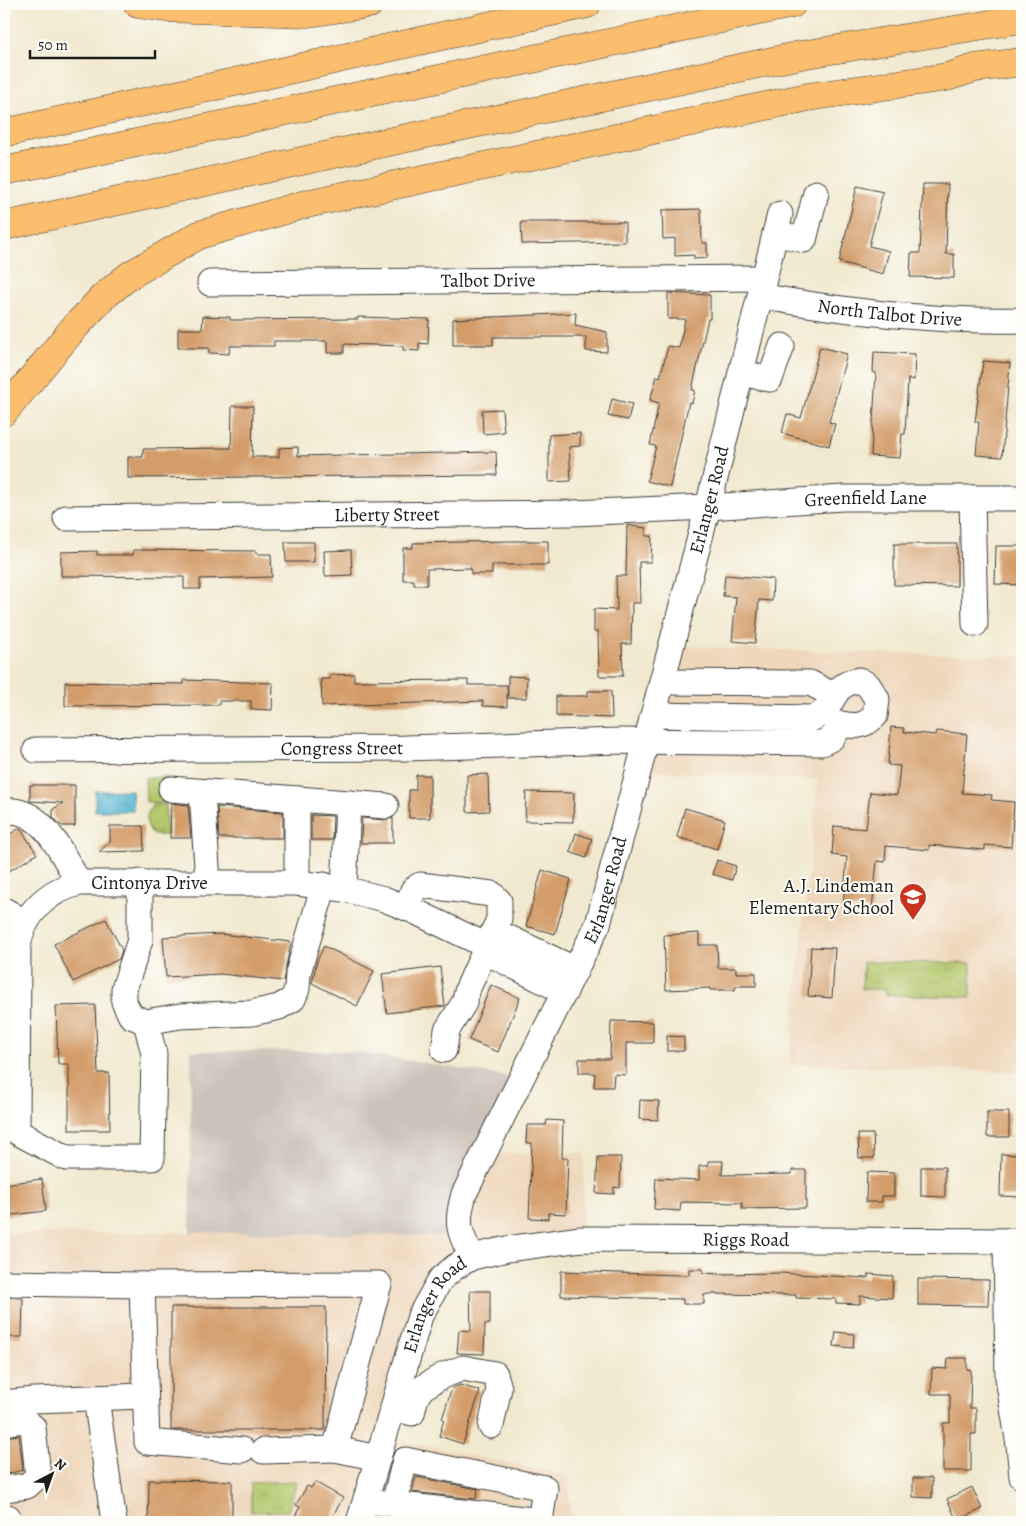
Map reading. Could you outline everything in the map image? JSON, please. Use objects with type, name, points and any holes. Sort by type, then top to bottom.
[{"type":"highway","points":[[138,4],[165,8],[308,13],[369,4]]},
{"type":"highway","points":[[4,133],[587,4]]},
{"type":"highway","points":[[4,171],[792,4]]},
{"type":"highway","points":[[4,226],[412,136],[801,55],[1022,19]]},
{"type":"highway","points":[[947,77],[975,68],[1022,62]]},
{"type":"highway","points":[[4,412],[73,329],[103,297],[130,275],[199,235],[306,204],[808,97],[947,77],[1022,77]]},
{"type":"street","name":"Erlanger Road","points":[[363,1512],[420,1316],[440,1280],[454,1267],[472,1258],[459,1229],[458,1217],[464,1194],[598,924],[708,507],[777,224],[804,240],[816,194]]},
{"type":"street","name":"Talbot Drive","points":[[210,283],[762,287]]},
{"type":"street","name":"North Talbot Drive","points":[[762,287],[876,314],[980,321],[1022,320]]},
{"type":"street","points":[[741,373],[770,379],[782,346]]},
{"type":"street","name":"Greenfield Lane","points":[[708,507],[843,498],[1022,498]]},
{"type":"street","points":[[972,498],[975,624]]},
{"type":"street","name":"Liberty Street","points":[[66,518],[573,513],[708,507]]},
{"type":"street","name":"Congress Street","points":[[36,750],[406,748],[647,741],[822,743],[832,738],[842,724],[856,727],[866,724],[875,716],[877,699],[868,685],[859,680],[840,686],[833,694]]},
{"type":"street","points":[[654,715],[814,718],[827,709],[833,694],[810,683],[662,682]]},
{"type":"street","points":[[171,789],[386,806]]},
{"type":"street","points":[[202,792],[208,882]]},
{"type":"street","points":[[297,883],[298,799]]},
{"type":"street","points":[[140,882],[140,940],[124,989],[124,1002],[131,1016],[146,1022],[180,1016],[252,1013],[279,1007],[293,999],[297,989],[298,973],[334,887],[348,803]]},
{"type":"street","points":[[4,811],[12,810],[39,822],[52,838],[79,884]]},
{"type":"street","name":"Cintonya Drive","points":[[146,1022],[154,1054],[152,1158],[66,1158],[17,1132],[10,1058],[18,946],[25,922],[50,894],[62,888],[79,884],[140,882],[297,883],[334,887],[384,899],[407,908],[487,946],[496,957],[565,992]]},
{"type":"street","points":[[407,908],[413,890],[420,886],[492,894],[499,901],[499,913],[487,946],[468,988],[464,1003],[447,1030],[444,1050]]},
{"type":"street","points":[[4,910],[25,922]]},
{"type":"street","points":[[487,946],[507,937],[576,970]]},
{"type":"street","name":"Riggs Road","points":[[472,1258],[507,1249],[581,1239],[1014,1241]]},
{"type":"street","points":[[1014,1241],[1006,1342],[1008,1378],[1022,1477]]},
{"type":"street","points":[[4,1282],[142,1285],[379,1284],[335,1449]]},
{"type":"street","points":[[142,1285],[146,1442],[253,1451],[335,1449],[378,1458]]},
{"type":"street","points":[[393,1408],[412,1413],[416,1396],[422,1388],[463,1368],[495,1374],[499,1388],[491,1426]]},
{"type":"street","points":[[4,1403],[145,1396]]},
{"type":"street","points":[[96,1398],[114,1522]]},
{"type":"street","points":[[4,1423],[24,1420],[33,1427],[38,1476],[27,1486],[4,1489]]},
{"type":"street","points":[[363,1512],[394,1504],[533,1520],[541,1515],[545,1488],[405,1460],[394,1504]]},
{"type":"street","points":[[4,1518],[8,1517],[9,1522]]},
{"type":"shaded area","name":"A.J. Lindeman Elementary School","points":[[672,646],[1022,656],[1022,1072],[789,1064],[818,780],[639,770]]},
{"type":"shaded area","points":[[191,1051],[349,1051],[522,1079],[459,1229],[439,1236],[190,1232]]},
{"type":"shaded area","points":[[485,1153],[585,1153],[581,1239],[507,1249],[441,1280],[385,1437],[569,1476],[570,1522],[4,1522],[4,1234],[190,1232],[439,1236]]},
{"type":"green space","points":[[168,777],[168,802],[146,802],[145,778]]},
{"type":"green space","points":[[153,804],[166,804],[166,835],[153,835],[148,827],[147,816]]},
{"type":"green space","points":[[863,962],[971,963],[971,997],[886,995],[886,989],[862,989]]},
{"type":"green space","points":[[297,1481],[288,1511],[251,1512],[251,1483]]},
{"type":"water","points":[[132,790],[133,811],[95,811],[95,791]]},
{"type":"building","points":[[923,184],[948,184],[946,254],[954,254],[954,278],[910,277],[911,253],[920,253]]},
{"type":"building","points":[[857,186],[883,192],[869,246],[889,251],[883,274],[839,262]]},
{"type":"building","points":[[701,209],[702,243],[707,243],[707,258],[694,259],[694,255],[675,256],[675,238],[663,239],[662,210]]},
{"type":"building","points":[[521,222],[625,222],[625,242],[522,244]]},
{"type":"building","points":[[668,293],[710,295],[710,319],[708,319],[692,390],[695,390],[692,403],[689,402],[670,487],[647,481],[656,446],[650,445],[659,403],[650,400],[657,376],[660,377],[668,346],[679,348],[685,319],[668,319]]},
{"type":"building","points":[[576,313],[575,325],[607,332],[607,352],[586,351],[586,337],[493,337],[493,345],[453,345],[453,319]]},
{"type":"building","points":[[203,316],[230,317],[230,320],[358,319],[358,317],[429,319],[428,344],[419,343],[419,351],[403,350],[403,346],[344,344],[344,353],[327,353],[327,341],[274,341],[274,346],[230,346],[229,354],[209,353],[209,348],[178,348],[178,329],[202,329]]},
{"type":"building","points":[[820,347],[847,354],[829,422],[835,424],[829,446],[782,433],[787,414],[801,418]]},
{"type":"building","points":[[874,352],[915,354],[914,380],[908,379],[905,434],[902,434],[900,458],[871,456],[876,373],[873,372]]},
{"type":"building","points":[[983,361],[1010,363],[1002,457],[976,455],[979,422],[975,422]]},
{"type":"building","points":[[612,399],[632,404],[628,420],[608,416]]},
{"type":"building","points":[[232,406],[253,406],[252,457],[279,457],[279,448],[298,447],[298,456],[496,452],[497,475],[128,478],[128,457],[143,457],[143,449],[231,448]]},
{"type":"building","points":[[502,409],[504,432],[483,434],[482,410]]},
{"type":"building","points":[[580,433],[580,446],[569,447],[571,481],[549,482],[549,435]]},
{"type":"building","points":[[627,525],[646,528],[646,536],[652,536],[651,562],[639,562],[640,603],[632,603],[631,644],[622,644],[623,676],[599,676],[598,632],[594,632],[594,609],[617,610],[616,576],[626,576]]},
{"type":"building","points":[[548,541],[548,565],[492,565],[492,574],[471,574],[471,568],[427,569],[427,585],[414,585],[414,580],[403,580],[403,548],[413,548],[413,543]]},
{"type":"building","points":[[285,542],[314,542],[314,562],[286,562]]},
{"type":"building","points":[[894,544],[957,544],[957,586],[894,585]]},
{"type":"building","points":[[996,546],[1022,546],[1022,585],[995,584]]},
{"type":"building","points":[[133,550],[256,551],[256,554],[271,554],[272,577],[200,579],[200,589],[184,589],[184,577],[61,576],[61,552],[97,551],[97,555],[133,555]]},
{"type":"building","points":[[351,550],[352,575],[325,576],[324,551]]},
{"type":"building","points":[[725,575],[773,579],[772,601],[759,600],[755,643],[732,641],[736,597],[723,596]]},
{"type":"building","points":[[354,674],[354,681],[468,680],[468,685],[507,685],[507,707],[483,706],[483,701],[322,706],[321,679],[330,679],[330,675]]},
{"type":"building","points":[[508,676],[527,677],[526,698],[508,698]]},
{"type":"building","points":[[184,680],[273,683],[272,710],[251,709],[251,701],[219,701],[219,705],[65,706],[65,682],[184,684]]},
{"type":"building","points":[[588,691],[611,691],[612,718],[556,716],[556,696],[588,696]]},
{"type":"building","name":"A.J. Lindeman Elementary School","points":[[891,727],[904,728],[904,732],[936,735],[937,731],[967,734],[962,793],[992,795],[991,800],[1014,802],[1011,847],[985,845],[985,850],[929,845],[929,850],[886,846],[885,862],[877,861],[872,909],[843,907],[847,857],[832,855],[834,826],[866,829],[870,792],[897,795],[900,766],[888,765]]},
{"type":"building","points":[[488,774],[489,811],[467,812],[467,775]]},
{"type":"building","points":[[416,775],[430,775],[430,818],[409,818],[409,790],[416,790]]},
{"type":"building","points":[[30,785],[75,785],[75,826],[62,826],[53,817],[53,809],[63,803],[30,801]]},
{"type":"building","points":[[526,792],[574,793],[573,822],[525,821]]},
{"type":"building","points":[[171,803],[188,805],[191,838],[170,838]]},
{"type":"building","points":[[217,807],[283,812],[283,838],[219,838]]},
{"type":"building","points":[[685,808],[725,820],[717,849],[677,837]]},
{"type":"building","points":[[311,815],[333,816],[332,840],[311,840]]},
{"type":"building","points":[[362,818],[385,820],[393,818],[393,843],[361,843]]},
{"type":"building","points":[[110,826],[143,826],[144,851],[99,852],[110,842]]},
{"type":"building","points":[[20,828],[37,854],[4,874],[4,838]]},
{"type":"building","points":[[576,833],[592,839],[586,858],[570,852]]},
{"type":"building","points":[[717,860],[736,866],[732,880],[712,874]]},
{"type":"building","points":[[542,870],[571,879],[555,934],[526,926]]},
{"type":"building","points":[[106,919],[122,950],[119,959],[73,982],[54,944]]},
{"type":"building","points":[[699,933],[699,945],[717,945],[718,968],[736,968],[736,973],[756,973],[756,986],[736,986],[735,990],[710,990],[710,988],[666,990],[664,935]]},
{"type":"building","points":[[220,934],[291,942],[283,981],[221,974],[166,977],[163,937]]},
{"type":"building","points":[[324,946],[374,971],[357,1006],[312,983],[317,961]]},
{"type":"building","points":[[811,947],[835,948],[832,998],[808,996]]},
{"type":"building","points":[[440,967],[445,1006],[387,1013],[382,974]]},
{"type":"building","points":[[491,985],[520,998],[498,1052],[469,1040]]},
{"type":"building","points":[[95,1005],[98,1073],[109,1073],[110,1130],[69,1130],[69,1064],[58,1064],[56,1006]]},
{"type":"building","points":[[611,1021],[653,1022],[653,1043],[626,1043],[626,1075],[614,1074],[613,1087],[594,1087],[595,1073],[579,1073],[579,1059],[610,1059]]},
{"type":"building","points":[[667,1036],[684,1037],[684,1051],[667,1051]]},
{"type":"building","points":[[640,1100],[659,1101],[658,1120],[639,1119]]},
{"type":"building","points":[[987,1112],[1009,1112],[1009,1137],[987,1137]]},
{"type":"building","points":[[547,1120],[563,1121],[562,1158],[568,1158],[566,1214],[548,1213],[548,1219],[529,1218],[532,1143],[526,1143],[527,1125],[546,1125]]},
{"type":"building","points":[[858,1134],[873,1134],[874,1158],[859,1158]]},
{"type":"building","points":[[1001,1154],[1022,1155],[1022,1197],[1000,1196]]},
{"type":"building","points":[[598,1157],[621,1157],[620,1188],[614,1187],[614,1194],[596,1193]]},
{"type":"building","points":[[708,1161],[723,1161],[722,1175],[792,1174],[792,1170],[806,1170],[806,1208],[742,1209],[742,1203],[681,1202],[680,1211],[654,1209],[656,1178],[699,1180],[699,1166],[708,1166]]},
{"type":"building","points":[[921,1167],[945,1167],[945,1197],[921,1196]]},
{"type":"building","points":[[867,1172],[894,1173],[894,1196],[882,1196],[882,1202],[866,1202]]},
{"type":"building","points":[[42,1179],[46,1211],[4,1216],[4,1184]]},
{"type":"building","points":[[689,1269],[703,1269],[703,1273],[719,1274],[779,1273],[868,1278],[868,1274],[893,1276],[892,1298],[860,1296],[860,1304],[836,1303],[836,1299],[796,1298],[796,1295],[708,1294],[704,1295],[704,1304],[683,1304],[683,1299],[561,1296],[561,1271],[689,1275]]},
{"type":"building","points":[[918,1279],[989,1280],[988,1306],[918,1305]]},
{"type":"building","points":[[470,1291],[490,1291],[490,1324],[485,1324],[484,1354],[457,1353],[459,1330],[471,1331]]},
{"type":"building","points":[[4,1297],[23,1298],[22,1337],[4,1337]]},
{"type":"building","points":[[171,1307],[326,1307],[325,1430],[171,1430]]},
{"type":"building","points":[[836,1332],[854,1334],[853,1348],[834,1346]]},
{"type":"building","points":[[948,1358],[967,1358],[967,1369],[971,1370],[970,1408],[976,1408],[976,1434],[971,1434],[971,1471],[943,1471],[943,1423],[950,1423],[950,1394],[931,1394],[932,1368],[947,1369]]},
{"type":"building","points":[[460,1385],[480,1391],[463,1444],[439,1436],[444,1420],[442,1419],[452,1388]]},
{"type":"building","points":[[19,1435],[23,1470],[4,1475],[4,1437]]},
{"type":"building","points":[[416,1477],[478,1489],[476,1499],[412,1492]]},
{"type":"building","points":[[913,1478],[932,1478],[932,1498],[913,1497]]},
{"type":"building","points":[[149,1480],[232,1481],[232,1522],[148,1522]]},
{"type":"building","points":[[315,1482],[343,1498],[329,1522],[302,1522],[294,1518],[300,1507],[296,1505],[307,1486],[311,1488]]},
{"type":"building","points":[[972,1487],[982,1509],[957,1521],[947,1499]]},
{"type":"place","name":"A.J. Lindeman Elementary School","points":[[913,921]]}]
